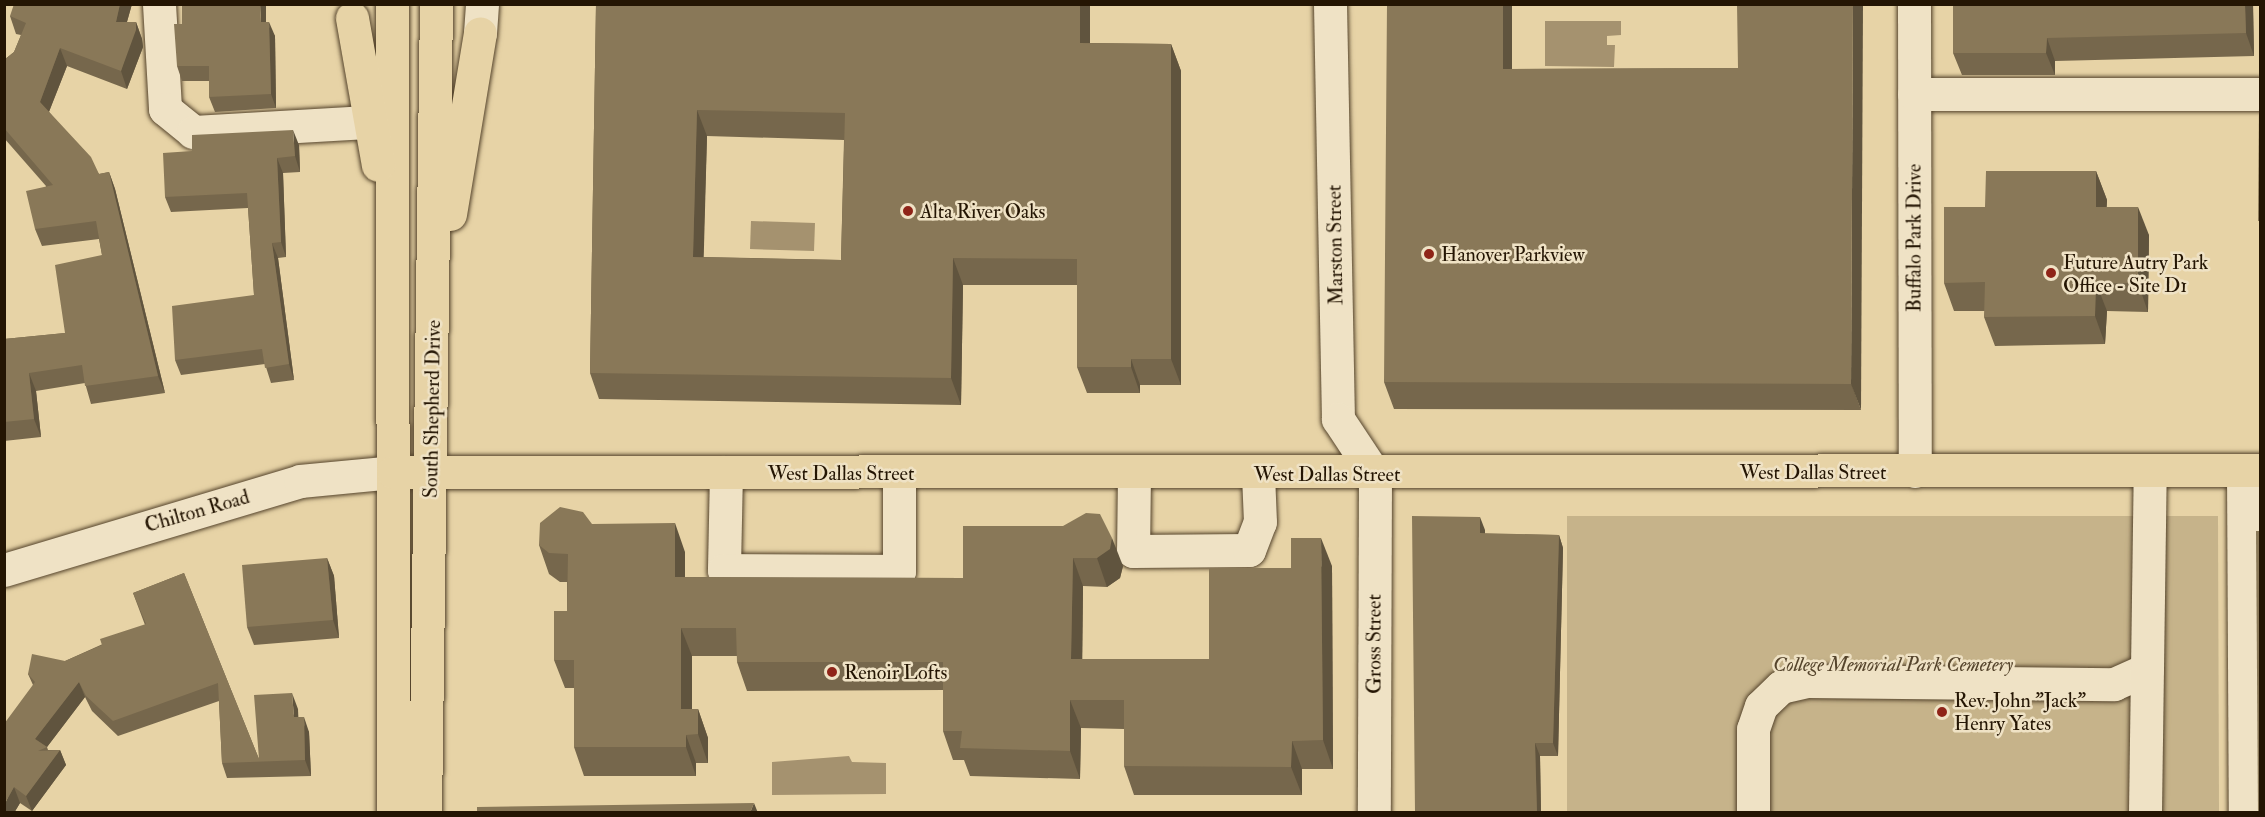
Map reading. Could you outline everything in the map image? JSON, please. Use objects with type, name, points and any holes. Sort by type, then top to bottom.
[{"type":"main road","name":"South Shepherd Drive","points":[[392,4],[390,216],[393,813]]},
{"type":"main road","name":"South Shepherd Drive","points":[[425,813],[436,4]]},
{"type":"main road","points":[[352,11],[368,122],[390,216]]},
{"type":"main road","points":[[433,317],[481,19]]},
{"type":"main road","name":"West Dallas Street","points":[[393,472],[1375,475],[2252,470]]},
{"type":"street","points":[[159,4],[165,109],[193,132],[368,122]]},
{"type":"street","name":"Marston Street","points":[[1330,4],[1338,419],[1375,475]]},
{"type":"street","name":"Buffalo Park Drive","points":[[1914,4],[1915,471]]},
{"type":"street","points":[[1914,94],[2260,94]]},
{"type":"street","points":[[2245,813],[2252,470]]},
{"type":"street","points":[[2145,813],[2150,471]]},
{"type":"street","name":"Chilton Road","points":[[4,570],[300,482],[393,472]]},
{"type":"street","points":[[726,472],[724,570],[888,571],[899,571],[899,473]]},
{"type":"street","points":[[1134,474],[1133,551],[1249,550],[1260,522],[1258,474]]},
{"type":"street","name":"Gross Street","points":[[1374,813],[1375,475]]},
{"type":"street","points":[[1753,813],[1753,729],[1761,706],[1781,687],[1807,681],[2114,684],[2147,669]]},
{"type":"green space","name":"College Memorial Park Cemetery","points":[[1567,516],[2218,516],[2219,812],[1567,812]]},
{"type":"shaded area","points":[[1545,21],[1621,21],[1621,35],[1607,36],[1607,45],[1615,45],[1614,67],[1545,66]]},
{"type":"shaded area","points":[[751,221],[815,223],[814,251],[750,249]]},
{"type":"shaded area","points":[[849,756],[852,762],[886,763],[886,794],[772,795],[772,762]]},
{"type":"building","points":[[14,4],[120,4],[116,22],[136,22],[136,30],[121,71],[60,48],[40,102],[91,157],[99,174],[109,172],[158,376],[85,386],[82,365],[29,373],[34,419],[4,422],[4,339],[65,333],[55,265],[102,255],[96,221],[35,229],[26,191],[53,185],[4,128],[4,60],[14,52],[26,23],[10,16]]},
{"type":"building","points":[[182,4],[260,4],[261,22],[269,22],[271,94],[209,97],[209,66],[177,66],[174,24],[182,24]]},
{"type":"building","points":[[596,4],[1080,4],[1080,43],[1171,44],[1171,359],[1131,359],[1131,367],[1077,367],[1077,259],[953,258],[951,378],[590,373]],"holes":[[[697,110],[845,113],[841,260],[693,257]]]},
{"type":"building","points":[[1387,4],[1503,4],[1503,69],[1738,68],[1737,4],[1853,4],[1851,384],[1384,382]]},
{"type":"building","points":[[1953,4],[2245,4],[2246,33],[2047,38],[2046,53],[1953,53]]},
{"type":"building","points":[[2259,106],[2260,221],[2258,221]]},
{"type":"building","points":[[293,130],[295,156],[277,158],[281,242],[272,243],[289,364],[265,368],[262,349],[175,360],[172,306],[254,295],[247,193],[165,197],[163,153],[192,151],[192,135]]},
{"type":"building","name":"Future Autry Park Office - Site D1","points":[[1986,171],[2096,171],[2096,207],[2138,207],[2138,283],[2096,283],[2095,316],[1984,317],[1985,282],[1944,283],[1944,207],[1985,207]]},
{"type":"building","points":[[560,507],[583,512],[592,524],[675,523],[675,577],[963,578],[963,526],[1063,526],[1086,513],[1100,514],[1112,538],[1110,549],[1097,558],[1073,558],[1071,659],[1209,659],[1209,568],[1291,568],[1291,538],[1321,538],[1323,740],[1292,741],[1291,767],[1124,766],[1124,700],[1070,700],[1070,751],[960,748],[962,731],[943,731],[943,662],[737,662],[736,628],[681,628],[681,709],[698,709],[698,734],[686,735],[686,747],[574,747],[574,660],[554,660],[554,611],[567,611],[568,554],[549,553],[539,545],[540,523]]},
{"type":"building","points":[[1412,516],[1480,517],[1480,533],[1559,535],[1553,743],[1535,743],[1537,813],[1415,813]]},
{"type":"building","points":[[2256,531],[2260,531],[2260,813],[2258,813]]},
{"type":"building","points":[[327,558],[333,620],[247,627],[242,565]]},
{"type":"building","points":[[184,573],[259,759],[254,695],[292,693],[294,717],[304,717],[305,760],[222,763],[218,683],[113,721],[86,696],[79,682],[35,739],[47,747],[38,751],[60,750],[26,796],[14,787],[4,805],[4,724],[35,682],[28,674],[32,654],[65,661],[102,645],[100,639],[146,624],[133,593]]},
{"type":"building","points":[[754,803],[750,813],[477,813],[477,807]]},
{"type":"building","points":[[243,811],[275,813],[243,813]]},
{"type":"place","name":"Alta River Oaks","points":[[908,211]]},
{"type":"place","name":"Hanover Parkview","points":[[1429,254]]},
{"type":"place","name":"Future Autry Park Office - Site D1","points":[[2051,273]]},
{"type":"place","name":"Renoir Lofts","points":[[832,672]]},
{"type":"place","name":"Rev. John \"Jack\" Henry Yates","points":[[1942,712]]}]
